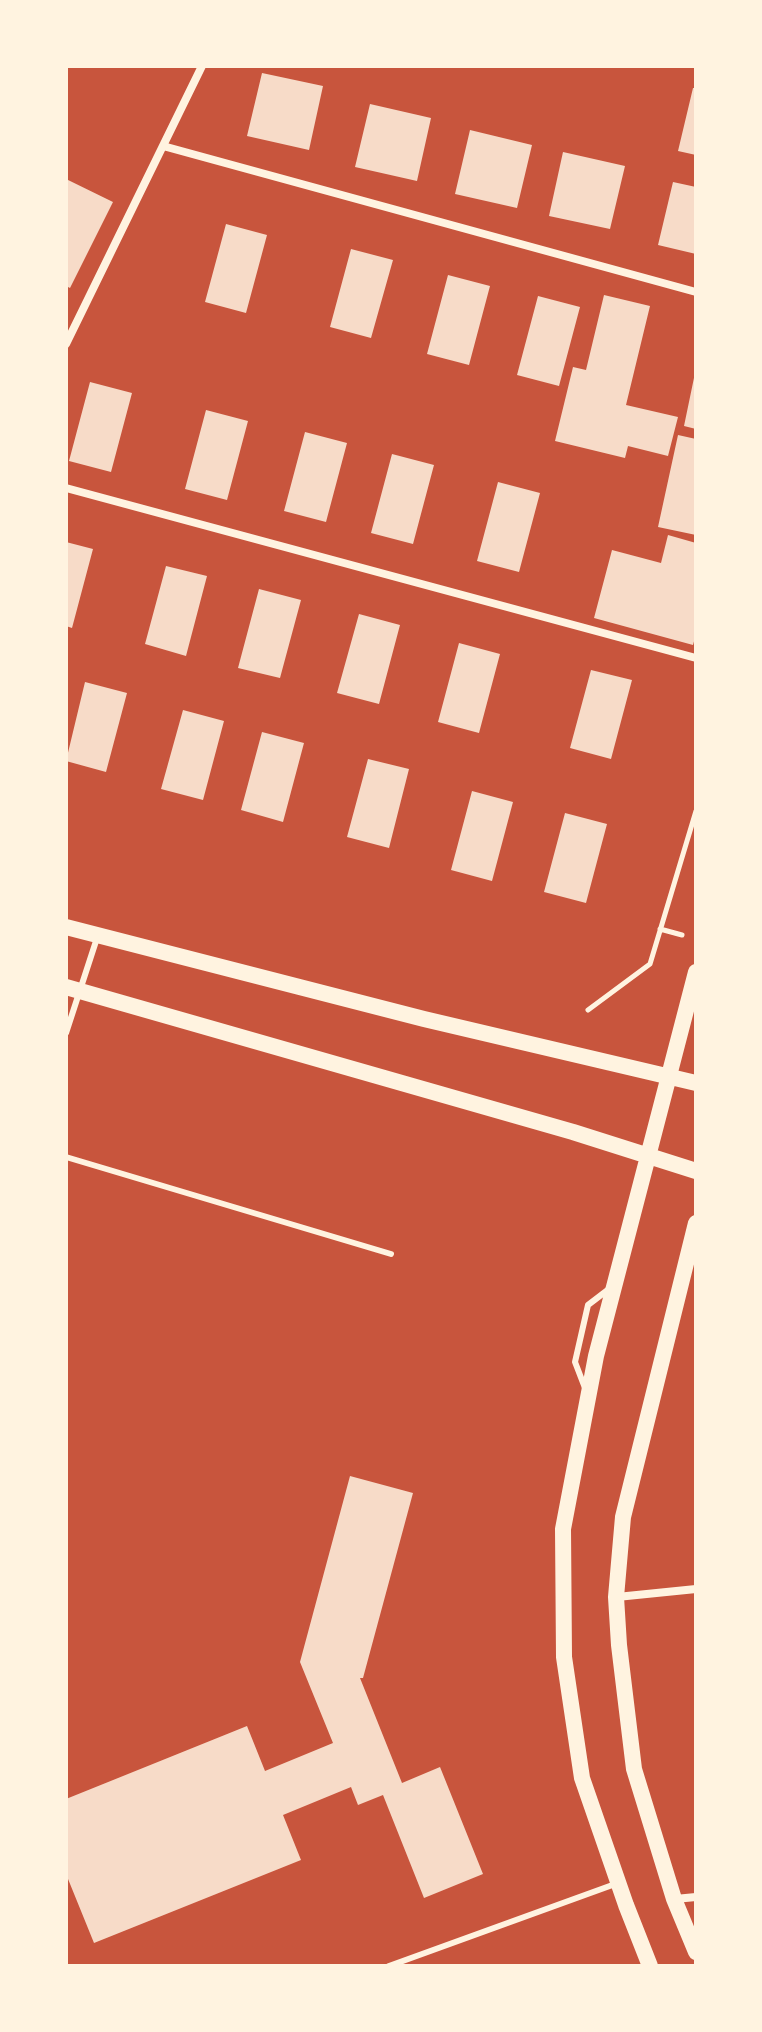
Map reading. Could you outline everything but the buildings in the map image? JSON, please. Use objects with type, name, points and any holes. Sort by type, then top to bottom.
[{"type":"main road","points":[[66,927],[424,1019],[696,1083]]},
{"type":"main road","points":[[650,1966],[582,1778],[564,1657],[563,1529],[588,1396],[667,1075],[696,972]]},
{"type":"main road","points":[[74,990],[573,1132],[696,1171]]},
{"type":"main road","points":[[696,1223],[623,1517],[616,1597],[634,1769],[674,1899],[696,1952]]},
{"type":"street","points":[[66,344],[202,66]]},
{"type":"street","points":[[163,146],[696,292]]},
{"type":"street","points":[[66,488],[696,658]]},
{"type":"street","points":[[616,1597],[696,1589]]},
{"type":"street","points":[[674,1899],[696,1897]]},
{"type":"lane","points":[[66,1033],[74,990],[98,935]]},
{"type":"lane","points":[[66,1157],[391,1254]]},
{"type":"lane","points":[[389,1966],[618,1883]]},
{"type":"path","points":[[588,1010],[650,964],[696,811]]},
{"type":"path","points":[[660,929],[682,935]]}]
